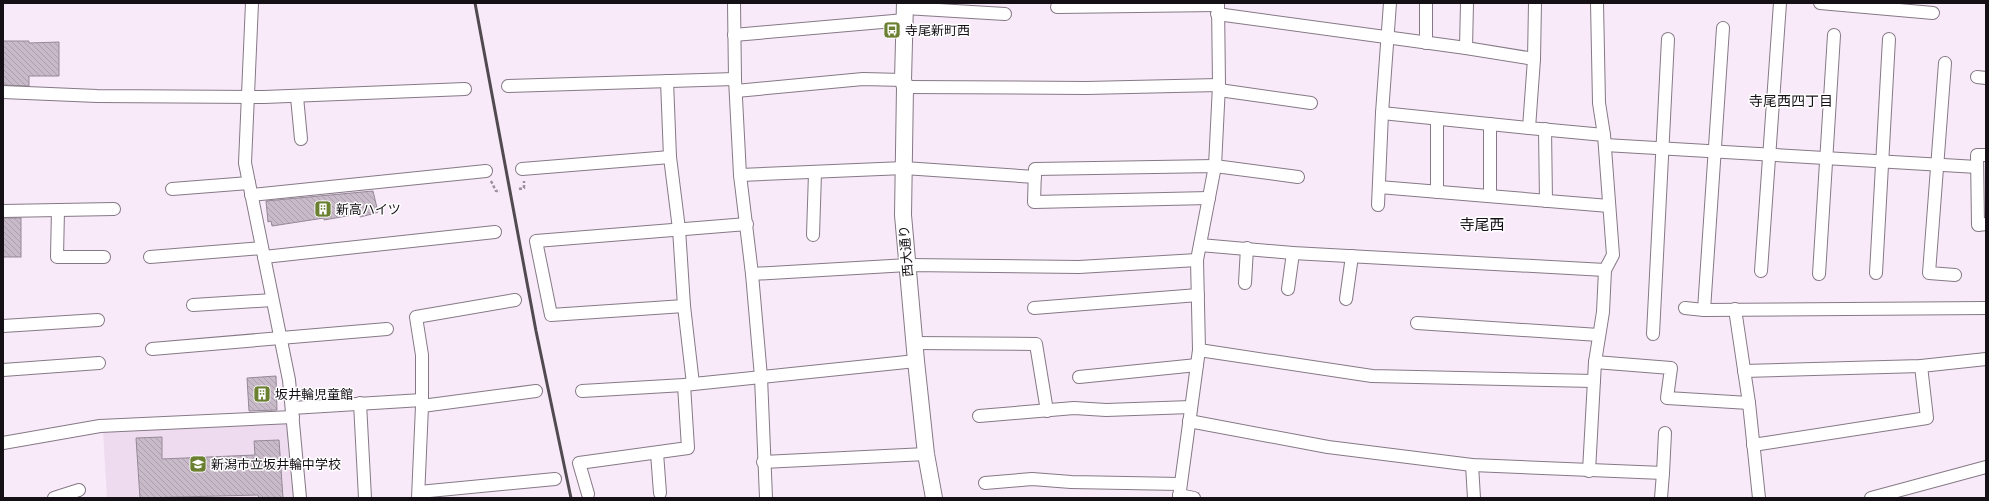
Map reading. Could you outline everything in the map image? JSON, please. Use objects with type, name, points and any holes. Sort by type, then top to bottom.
[{"type":"street","points":[[252,3],[245,163],[289,380],[300,498]]},
{"type":"street","points":[[734,3],[740,175],[752,274],[761,377],[763,462],[766,498]]},
{"type":"street","points":[[1378,204],[1382,114],[1390,3]]},
{"type":"street","points":[[1426,3],[1426,43]]},
{"type":"street","points":[[1466,48],[1467,3]]},
{"type":"street","points":[[1528,128],[1534,59],[1535,3]]},
{"type":"street","points":[[1589,471],[1595,362],[1603,312],[1605,270],[1613,255],[1604,140],[1599,103],[1597,3]]},
{"type":"street","points":[[1761,271],[1780,3]]},
{"type":"street","points":[[1820,3],[1932,13]]},
{"type":"street","points":[[1057,7],[1218,7],[1388,38],[1466,48],[1534,59]]},
{"type":"street","points":[[1180,492],[1199,350],[1197,260],[1215,166],[1219,87],[1218,7]]},
{"type":"street","points":[[734,35],[905,10],[1006,14]]},
{"type":"street","name":"西大通り","points":[[905,10],[903,215],[914,343],[926,454],[934,498]]},
{"type":"street","points":[[1704,310],[1723,28]]},
{"type":"street","points":[[1819,274],[1825,159],[1834,35]]},
{"type":"street","points":[[1653,334],[1668,39]]},
{"type":"street","points":[[1876,273],[1881,160],[1889,39]]},
{"type":"street","points":[[1945,63],[1929,273],[1955,275]]},
{"type":"street","points":[[508,86],[667,81],[736,85],[863,79],[904,83],[1086,88],[1219,87],[1311,103]]},
{"type":"street","points":[[588,494],[579,463],[688,448],[688,384],[684,306],[679,229],[670,157],[667,81]]},
{"type":"street","points":[[3,92],[97,96],[297,97],[464,89]]},
{"type":"street","points":[[297,97],[301,139]]},
{"type":"street","points":[[1382,114],[1545,129],[1604,140],[1715,153],[1825,159],[1881,160],[1937,166],[1977,167]]},
{"type":"street","points":[[1437,119],[1437,192]]},
{"type":"street","points":[[1490,124],[1490,196]]},
{"type":"street","points":[[1545,129],[1546,201]]},
{"type":"street","points":[[1986,155],[1977,156],[1978,225],[1986,224]]},
{"type":"street","points":[[522,169],[670,157]]},
{"type":"street","points":[[1209,198],[1034,202],[1035,169],[1215,166],[1298,177]]},
{"type":"street","points":[[740,175],[904,168],[1035,176]]},
{"type":"street","points":[[172,190],[250,189],[486,171]]},
{"type":"street","points":[[813,234],[814,173]]},
{"type":"street","points":[[1379,187],[1609,206]]},
{"type":"street","points":[[3,211],[114,209]]},
{"type":"street","points":[[58,210],[57,257],[104,257]]},
{"type":"street","points":[[684,306],[551,315],[536,241],[746,224]]},
{"type":"street","points":[[150,257],[263,252],[495,232]]},
{"type":"street","points":[[1200,245],[1293,253],[1605,270]]},
{"type":"street","points":[[1245,284],[1247,248]]},
{"type":"street","points":[[1288,289],[1293,253]]},
{"type":"street","points":[[1346,299],[1352,256]]},
{"type":"street","points":[[752,274],[908,265],[1079,266],[1197,260]]},
{"type":"street","points":[[1034,308],[1198,295]]},
{"type":"street","points":[[193,304],[272,300]]},
{"type":"street","points":[[515,300],[416,317],[422,355],[419,495],[555,479]]},
{"type":"street","points":[[1685,308],[1704,310],[1986,308]]},
{"type":"street","points":[[1735,309],[1749,403],[1759,498]]},
{"type":"street","points":[[3,326],[98,320]]},
{"type":"street","points":[[1417,323],[1600,335]]},
{"type":"street","points":[[152,349],[387,329]]},
{"type":"street","points":[[914,343],[1036,344],[1047,411]]},
{"type":"street","points":[[1199,350],[1372,376],[1594,382]]},
{"type":"street","points":[[1744,371],[1921,366],[1986,359]]},
{"type":"street","points":[[582,391],[688,384],[916,361]]},
{"type":"street","points":[[1595,362],[1671,368],[1667,398],[1749,403]]},
{"type":"street","points":[[3,370],[99,363]]},
{"type":"street","points":[[1079,377],[1197,365]]},
{"type":"street","points":[[1754,445],[1927,418],[1921,366]]},
{"type":"street","points":[[3,443],[100,426],[292,412],[360,404],[422,403],[536,391]]},
{"type":"street","points":[[360,404],[365,498]]},
{"type":"street","points":[[979,416],[1074,408],[1106,410],[1191,407]]},
{"type":"street","points":[[1189,421],[1328,447],[1472,465],[1663,473]]},
{"type":"street","points":[[1661,498],[1665,433]]},
{"type":"street","points":[[657,453],[660,493]]},
{"type":"street","points":[[763,462],[926,454]]},
{"type":"street","points":[[1472,465],[1474,498]]},
{"type":"street","points":[[1871,498],[1986,467]]},
{"type":"street","points":[[985,483],[1032,479],[1180,492],[1194,498]]},
{"type":"street","points":[[54,498],[79,490]]},
{"type":"shaded area","name":"新潟市立坂井輪中学校","points":[[288,422],[293,498],[107,498],[103,431]]},
{"type":"building","points":[[3,41],[29,41],[29,43],[59,42],[59,76],[29,76],[29,86],[3,85]]},
{"type":"building","name":"新高ハイツ","points":[[373,191],[378,212],[376,213],[360,217],[358,214],[324,220],[324,218],[272,226],[271,221],[268,222],[266,201]]},
{"type":"building","points":[[3,218],[21,218],[21,257],[3,257]]},
{"type":"building","name":"坂井輪児童館","points":[[276,376],[277,410],[249,411],[247,378]]},
{"type":"building","points":[[162,437],[162,459],[255,455],[254,441],[279,440],[283,498],[259,498],[258,495],[140,498],[136,438]]},
{"type":"railway","points":[[475,3],[536,331],[571,498]]},
{"type":"place","name":"寺尾新町西","points":[[892,30]]},
{"type":"place","name":"新高ハイツ","points":[[323,209]]},
{"type":"place","name":"坂井輪児童館","points":[[262,394]]},
{"type":"place","name":"新潟市立坂井輪中学校","points":[[198,464]]},
{"type":"district","name":"寺尾西四丁目","points":[[1791,101]]},
{"type":"district","name":"寺尾西","points":[[1482,224]]}]
